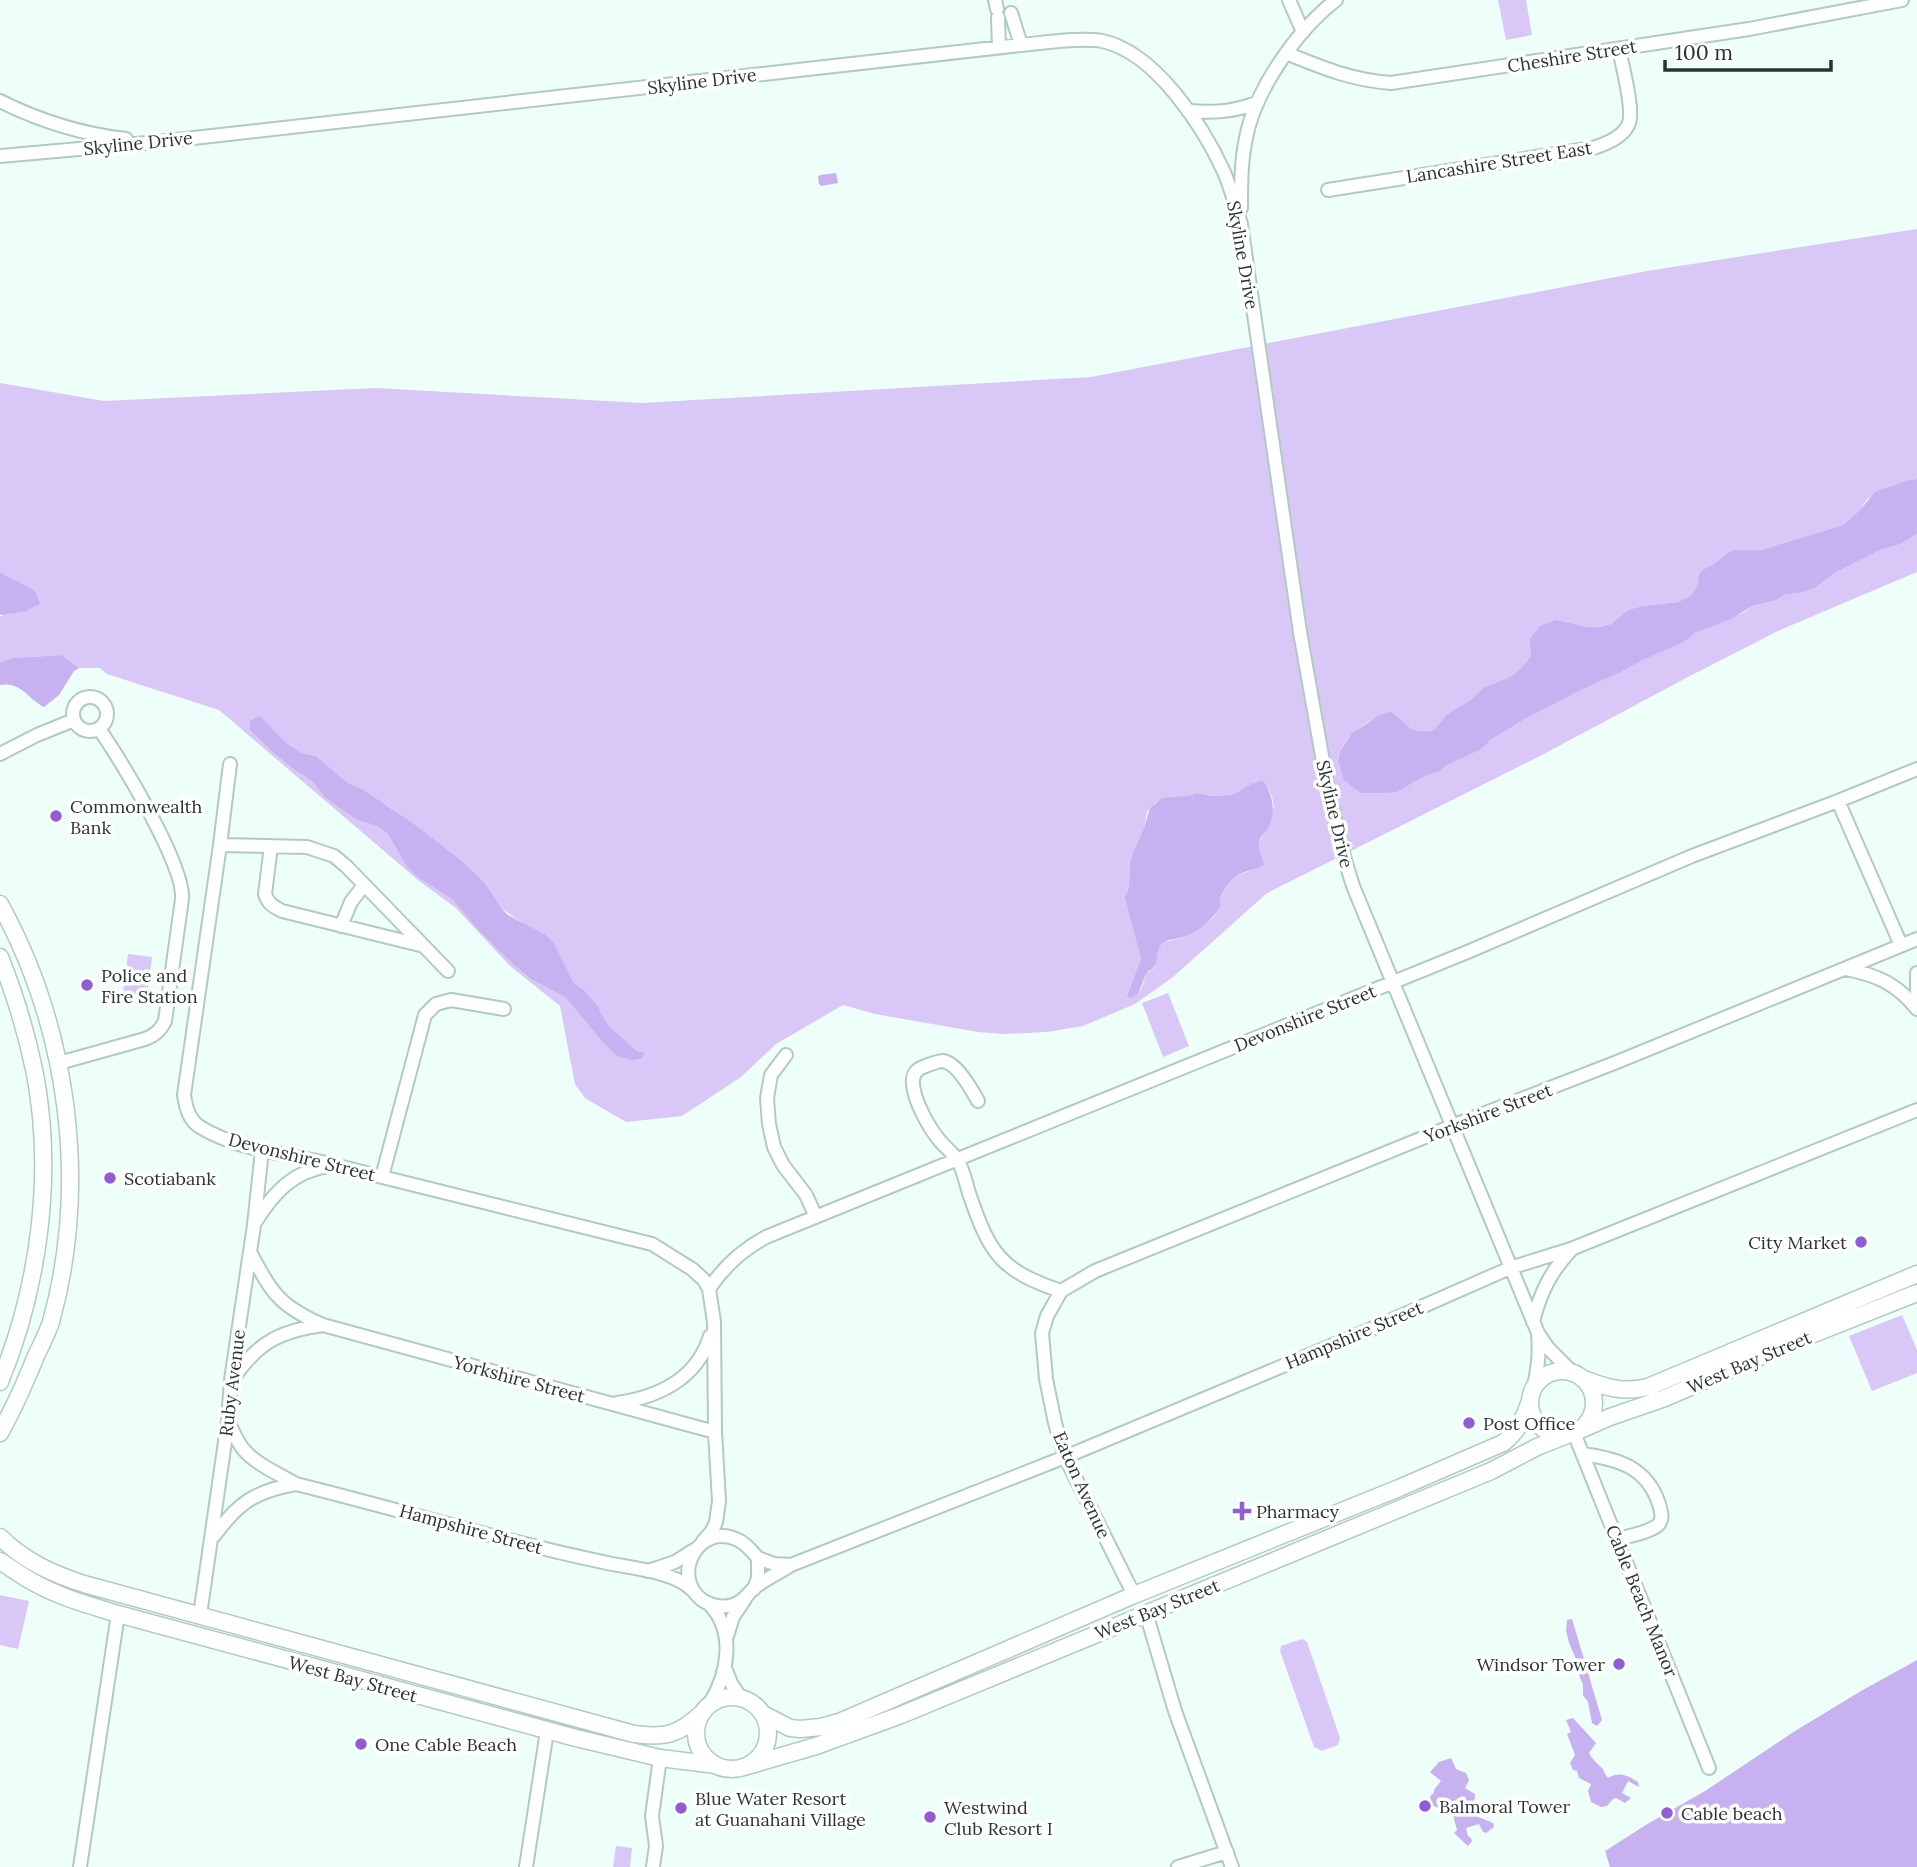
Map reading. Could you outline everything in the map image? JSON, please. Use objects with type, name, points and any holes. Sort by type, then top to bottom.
[{"type":"main road","points":[[0,904],[36,984],[59,1063],[71,1185],[64,1265],[50,1324],[26,1383],[0,1433]]},
{"type":"main road","points":[[0,957],[24,1027],[35,1075],[42,1161],[39,1232],[33,1266],[25,1308],[0,1382]]},
{"type":"main road","name":"West Bay Street","points":[[1579,1376],[1610,1389],[1633,1391],[1648,1387],[1917,1274]]},
{"type":"main road","name":"West Bay Street","points":[[740,1768],[816,1746],[901,1714],[1491,1471],[1537,1447],[1665,1398],[1917,1293]]},
{"type":"main road","points":[[1562,1371],[1579,1376],[1592,1390],[1595,1402],[1590,1421],[1574,1432],[1553,1434],[1541,1427],[1532,1415],[1532,1395],[1540,1380],[1550,1373],[1562,1371]]},
{"type":"main road","name":"West Bay Street","points":[[763,1714],[790,1728],[809,1729],[839,1722],[1134,1595],[1503,1443],[1519,1428],[1532,1395]]},
{"type":"main road","name":"West Bay Street","points":[[0,1537],[30,1561],[55,1575],[634,1734],[671,1734],[683,1729],[706,1709]]},
{"type":"main road","name":"West Bay Street","points":[[0,1561],[49,1590],[118,1614],[547,1731],[660,1758],[716,1765]]},
{"type":"main road","points":[[740,1697],[763,1714],[768,1727],[767,1741],[758,1758],[740,1768],[724,1768],[709,1761],[698,1747],[696,1730],[706,1709],[723,1698],[740,1697]]},
{"type":"street","points":[[1289,0],[1303,32]]},
{"type":"street","points":[[1241,224],[1241,172],[1244,148],[1256,103],[1286,53],[1336,0]]},
{"type":"street","name":"Cheshire Street","points":[[1286,53],[1340,75],[1371,82],[1391,83],[1749,29],[1902,0]]},
{"type":"street","points":[[1003,7],[1021,45]]},
{"type":"street","points":[[999,47],[1003,7]]},
{"type":"street","name":"Skyline Drive","points":[[0,156],[158,142],[1021,45],[1102,41],[1128,51],[1152,68],[1203,132],[1223,170],[1241,224],[1300,632],[1329,795],[1353,887],[1536,1328],[1554,1354],[1579,1376]]},
{"type":"street","name":"Lancashire Street East","points":[[1328,190],[1580,150],[1611,142],[1629,122],[1629,106],[1619,49]]},
{"type":"street","points":[[0,101],[64,128],[123,139],[158,142]]},
{"type":"street","points":[[1188,111],[1232,110],[1256,103]]},
{"type":"street","points":[[85,697],[102,701],[107,710],[106,721],[99,729],[85,730],[77,726],[74,720],[73,710],[77,702],[85,697]]},
{"type":"street","points":[[0,754],[74,720]]},
{"type":"street","points":[[59,1063],[145,1039],[161,1029],[165,1021],[182,899],[180,881],[166,847],[117,755],[99,729]]},
{"type":"street","name":"Devonshire Street","points":[[230,764],[184,1095],[191,1117],[203,1128],[229,1140],[262,1150],[335,1165],[652,1244],[692,1269],[709,1289],[732,1260],[766,1237],[1393,982],[1692,856],[1917,769]]},
{"type":"street","points":[[1839,801],[1901,945]]},
{"type":"street","points":[[220,845],[307,847],[320,850],[340,861],[448,971]]},
{"type":"street","points":[[271,846],[265,894],[272,906],[282,911],[424,947]]},
{"type":"street","points":[[341,926],[351,902],[364,885]]},
{"type":"street","name":"Yorkshire Street","points":[[1060,1291],[1095,1271],[1917,939]]},
{"type":"street","points":[[1846,969],[1866,973],[1893,985],[1902,991],[1917,1009]]},
{"type":"street","points":[[1917,973],[1917,996]]},
{"type":"street","points":[[382,1177],[425,1015],[436,1004],[451,1000],[503,1009]]},
{"type":"street","points":[[786,1055],[771,1075],[767,1098],[769,1124],[774,1147],[783,1165],[798,1182],[816,1217]]},
{"type":"street","points":[[978,1101],[963,1078],[947,1062],[924,1067],[913,1075],[914,1091],[929,1126],[957,1159],[982,1231],[1001,1259],[1034,1282],[1060,1291]]},
{"type":"street","name":"Hampshire Street","points":[[750,1593],[792,1565],[1065,1457],[1510,1268],[1571,1249],[1917,1110]]},
{"type":"street","name":"Ruby Avenue","points":[[200,1615],[229,1421],[231,1380],[262,1150]]},
{"type":"street","points":[[254,1225],[273,1198],[300,1174],[335,1165]]},
{"type":"street","points":[[1536,1328],[1540,1297],[1558,1263],[1571,1249]]},
{"type":"street","name":"Yorkshire Street","points":[[250,1252],[272,1291],[282,1302],[323,1325],[715,1432]]},
{"type":"street","points":[[709,1289],[714,1322],[719,1501],[724,1523],[758,1558],[774,1564],[792,1565]]},
{"type":"street","name":"Eaton Avenue","points":[[1060,1291],[1047,1316],[1042,1333],[1050,1402],[1065,1457],[1134,1595]]},
{"type":"street","points":[[611,1404],[637,1400],[676,1382],[693,1368],[705,1351],[714,1322]]},
{"type":"street","name":"Yorkshire Street","points":[[231,1380],[248,1357],[268,1342],[297,1329],[323,1325]]},
{"type":"street","name":"Skyline Drive","points":[[1532,1395],[1540,1353],[1536,1328]]},
{"type":"street","name":"Hampshire Street","points":[[229,1421],[245,1452],[296,1484],[568,1555],[648,1571],[688,1585],[696,1594]]},
{"type":"street","name":"Cable Beach Manor","points":[[1574,1432],[1709,1768]]},
{"type":"street","points":[[1583,1454],[1619,1461],[1636,1470],[1648,1481],[1657,1498],[1662,1514],[1658,1524],[1651,1529],[1617,1539]]},
{"type":"street","name":"Hampshire Street","points":[[212,1539],[223,1523],[246,1501],[274,1487],[296,1484]]},
{"type":"street","points":[[706,1709],[719,1686],[725,1667],[726,1639],[722,1620],[709,1604],[696,1594],[688,1580],[688,1569],[690,1559],[698,1546],[712,1531],[719,1501]]},
{"type":"street","points":[[648,1571],[675,1562],[698,1546],[721,1536],[738,1540]]},
{"type":"street","points":[[726,1639],[733,1617],[758,1578],[758,1558]]},
{"type":"street","points":[[709,1604],[737,1604],[750,1593]]},
{"type":"street","points":[[1146,1613],[1175,1711],[1232,1867]]},
{"type":"street","points":[[79,1867],[118,1614]]},
{"type":"street","points":[[725,1667],[740,1697]]},
{"type":"street","points":[[526,1867],[547,1731]]},
{"type":"street","points":[[653,1867],[656,1846],[652,1816],[660,1758]]},
{"type":"street","points":[[1178,1867],[1227,1852]]},
{"type":"shaded area","points":[[1498,0],[1526,0],[1532,35],[1506,40]]},
{"type":"shaded area","points":[[836,173],[838,183],[821,186],[819,184],[820,175]]},
{"type":"shaded area","points":[[1917,229],[1917,479],[1867,499],[1860,510],[1843,525],[1761,550],[1734,550],[1727,553],[1702,570],[1697,586],[1690,596],[1678,602],[1628,610],[1611,624],[1598,627],[1557,620],[1531,639],[1531,656],[1521,668],[1510,677],[1483,688],[1471,701],[1446,715],[1434,730],[1413,729],[1390,711],[1365,724],[1350,736],[1340,751],[1338,760],[1376,793],[1397,792],[1480,750],[1492,739],[1525,719],[1684,642],[1695,633],[1743,613],[1752,606],[1815,588],[1833,574],[1880,550],[1901,544],[1917,534],[1917,572],[1780,630],[1540,756],[1267,893],[1173,977],[1135,1004],[1083,1026],[1047,1032],[978,1032],[875,1014],[843,1005],[776,1044],[741,1077],[682,1116],[626,1122],[585,1098],[575,1084],[560,1006],[510,966],[456,908],[418,880],[219,710],[107,674],[100,668],[79,668],[62,655],[13,658],[0,662],[0,616],[15,580],[0,572],[0,383],[104,401],[376,388],[642,403],[1091,377],[1647,271]],"holes":[[[250,730],[283,740],[301,753],[316,756],[348,783],[388,806],[461,860],[485,883],[502,909],[546,935],[554,943],[574,983],[599,1007],[609,1026],[638,1052],[644,1053],[617,1056],[565,997],[532,980],[515,966],[478,930],[452,899],[405,864],[388,834],[377,826],[357,820],[325,798],[313,782],[270,750]],[[1256,782],[1268,788],[1274,806],[1270,825],[1258,847],[1264,861],[1230,882],[1220,898],[1221,906],[1214,917],[1182,938],[1164,942],[1154,968],[1146,974],[1141,990],[1127,994],[1141,960],[1126,894],[1130,863],[1144,828],[1147,812],[1156,802],[1168,797],[1197,793],[1211,796],[1235,794]]]},
{"type":"shaded area","points":[[1917,479],[1917,534],[1901,544],[1880,550],[1833,574],[1815,588],[1752,606],[1733,618],[1695,633],[1684,642],[1525,719],[1492,739],[1480,750],[1397,792],[1361,793],[1344,780],[1338,760],[1340,751],[1352,733],[1390,711],[1413,729],[1434,730],[1446,715],[1471,700],[1483,688],[1510,677],[1521,668],[1531,656],[1530,639],[1540,626],[1557,620],[1599,627],[1611,624],[1628,610],[1678,602],[1690,596],[1697,586],[1702,570],[1727,553],[1734,550],[1761,550],[1843,525],[1875,492]]},
{"type":"shaded area","points":[[0,572],[35,591],[40,604],[26,611],[0,615]]},
{"type":"shaded area","points":[[62,655],[79,668],[74,671],[59,695],[44,707],[19,688],[0,685],[0,662],[13,658]]},
{"type":"shaded area","points":[[260,716],[283,740],[301,753],[316,756],[348,783],[362,789],[411,822],[461,860],[485,883],[508,915],[546,935],[554,943],[574,983],[599,1007],[609,1026],[638,1052],[644,1052],[643,1058],[633,1060],[617,1056],[565,997],[532,980],[478,930],[452,899],[418,877],[405,864],[388,834],[377,826],[357,820],[325,798],[313,782],[270,750],[250,730],[250,721]]},
{"type":"shaded area","points":[[1261,781],[1267,787],[1273,805],[1270,824],[1259,842],[1264,865],[1240,874],[1231,881],[1220,898],[1221,906],[1205,924],[1189,935],[1162,944],[1154,967],[1147,973],[1137,994],[1129,998],[1127,995],[1141,959],[1125,897],[1129,887],[1133,852],[1150,808],[1162,798],[1197,793],[1211,796],[1235,794]]},
{"type":"shaded area","points":[[128,954],[152,957],[146,1003],[122,1000]]},
{"type":"shaded area","points":[[1168,993],[1189,1046],[1163,1057],[1142,1003]]},
{"type":"shaded area","points":[[1902,1315],[1917,1350],[1917,1373],[1872,1391],[1849,1336]]},
{"type":"shaded area","points":[[0,1595],[29,1601],[18,1649],[0,1645]]},
{"type":"shaded area","points":[[1572,1619],[1602,1720],[1597,1726],[1592,1723],[1576,1659],[1569,1643],[1567,1620]]},
{"type":"shaded area","points":[[1302,1639],[1307,1642],[1340,1738],[1338,1745],[1322,1751],[1314,1747],[1280,1651],[1281,1646]]},
{"type":"shaded area","points":[[1917,1660],[1917,1867],[1610,1867],[1605,1851],[1705,1791],[1795,1731]]},
{"type":"shaded area","points":[[1573,1718],[1596,1743],[1589,1753],[1608,1778],[1620,1775],[1638,1782],[1639,1787],[1628,1781],[1622,1793],[1631,1798],[1625,1803],[1616,1798],[1607,1806],[1601,1807],[1591,1802],[1588,1791],[1591,1784],[1579,1778],[1570,1763],[1575,1755],[1567,1734],[1571,1732],[1566,1720]]},
{"type":"shaded area","points":[[1451,1758],[1456,1769],[1466,1773],[1469,1780],[1465,1788],[1475,1794],[1474,1805],[1467,1808],[1467,1812],[1493,1823],[1494,1827],[1486,1833],[1479,1824],[1466,1828],[1472,1841],[1468,1846],[1454,1833],[1457,1830],[1453,1815],[1432,1805],[1430,1796],[1441,1781],[1430,1772],[1439,1762]]},
{"type":"shaded area","points":[[616,1846],[632,1848],[630,1867],[613,1867]]},
{"type":"place","name":"Commonwealth Bank","points":[[56,816]]},
{"type":"place","name":"Police and Fire Station","points":[[87,985]]},
{"type":"place","name":"Scotiabank","points":[[110,1178]]},
{"type":"place","name":"City Market","points":[[1861,1242]]},
{"type":"place","name":"Post Office","points":[[1469,1423]]},
{"type":"place","name":"Pharmacy","points":[[1242,1511]]},
{"type":"place","name":"Windsor Tower","points":[[1619,1664]]},
{"type":"place","name":"One Cable Beach","points":[[361,1744]]},
{"type":"place","name":"Balmoral Tower","points":[[1425,1806]]},
{"type":"place","name":"Blue Water Resort at Guanahani Village","points":[[681,1808]]},
{"type":"place","name":"Cable beach","points":[[1667,1813]]},
{"type":"place","name":"Westwind Club Resort I","points":[[930,1817]]}]
